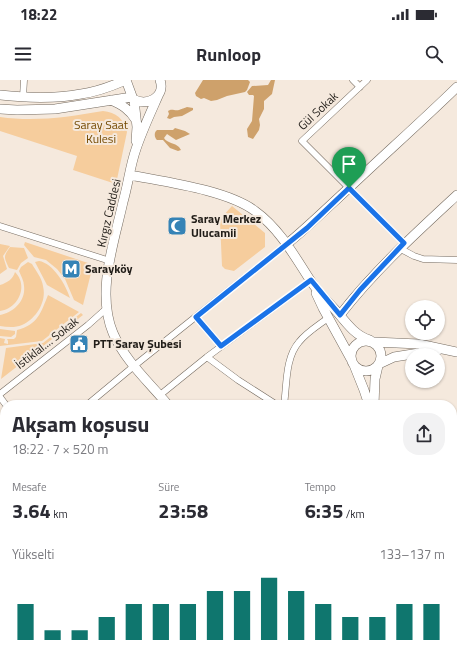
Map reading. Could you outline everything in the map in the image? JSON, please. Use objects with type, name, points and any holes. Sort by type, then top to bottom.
[{"type":"street","points":[[23,97],[24,80]]},
{"type":"street","points":[[0,95],[23,97],[74,96],[96,91],[126,80]]},
{"type":"street","name":"Kırgız Caddesi","points":[[126,80],[133,99],[136,121],[136,151]]},
{"type":"street","points":[[0,109],[55,109],[77,107],[111,100],[133,99],[139,102],[147,102],[160,94],[160,80]]},
{"type":"street","name":"Kırgız Caddesi","points":[[164,400],[134,366],[118,343],[107,308],[107,288],[110,261],[136,151],[144,127],[160,94],[169,80]]},
{"type":"street","points":[[353,80],[360,87]]},
{"type":"street","name":"Gül Sokak","points":[[349,188],[302,141],[367,80]]},
{"type":"street","points":[[94,400],[134,366],[307,228],[457,87]]},
{"type":"street","points":[[111,100],[125,106],[136,121]]},
{"type":"street","points":[[130,175],[197,189],[239,202],[257,212],[287,244],[312,282],[356,333],[372,341],[378,346],[382,355],[375,378],[374,400]]},
{"type":"street","points":[[349,188],[409,254],[423,259],[457,260]]},
{"type":"street","points":[[340,315],[360,290],[402,245],[457,195]]},
{"type":"street","points":[[0,226],[110,261]]},
{"type":"street","points":[[312,282],[323,308],[359,376],[367,400]]},
{"type":"street","points":[[160,395],[221,346],[312,282]]},
{"type":"street","name":"İstiklal.... Sokak","points":[[0,395],[88,325],[107,308]]},
{"type":"street","points":[[196,317],[221,346]]},
{"type":"street","points":[[285,400],[289,362],[295,347],[305,336],[328,318]]},
{"type":"street","points":[[405,355],[394,357],[371,370],[363,371],[356,367],[352,362],[351,352],[356,344],[360,342],[372,341],[419,344],[438,348]]},
{"type":"street","points":[[445,349],[457,352]]},
{"type":"street","points":[[207,357],[238,380],[269,400]]},
{"type":"green space","name":"Saray Saat Kulesi","points":[[103,111],[112,113],[119,117],[124,123],[127,132],[116,184],[73,170],[77,156],[0,131],[0,117],[39,119]]},
{"type":"green space","points":[[232,206],[265,233],[265,247],[234,271],[225,269],[222,266],[220,221]]},
{"type":"green space","points":[[25,242],[91,264],[92,269],[83,305],[74,300],[65,279],[57,269],[46,260],[34,257],[24,245]]},
{"type":"green space","points":[[0,244],[10,246],[3,256],[7,269],[0,274]]},
{"type":"green space","points":[[10,247],[24,248],[28,258],[21,263],[17,270],[9,268],[5,259],[5,255]]},
{"type":"green space","points":[[39,261],[54,270],[62,281],[70,298],[47,285],[35,262]]},
{"type":"green space","points":[[28,262],[32,264],[42,283],[44,292],[42,304],[32,319],[22,325],[14,327],[0,326],[0,315],[14,309],[23,297],[24,284],[19,271],[21,267]]},
{"type":"green space","points":[[15,272],[21,284],[20,296],[12,306],[0,311],[0,285],[13,277]]},
{"type":"green space","points":[[48,295],[79,312],[42,341],[0,346],[0,338],[5,339],[4,343],[8,344],[7,339],[14,339],[16,337],[17,330],[30,325],[38,317]]},
{"type":"green space","points":[[81,313],[83,315],[1,379],[6,348],[43,343]]},
{"type":"green space","points":[[0,329],[15,331],[15,334],[11,337],[0,336]]},
{"type":"shaded area","points":[[203,80],[248,80],[250,82],[245,92],[211,101],[204,98],[201,99],[196,96],[195,93]]},
{"type":"shaded area","points":[[271,80],[275,80],[272,94],[264,101],[264,109],[259,119],[259,130],[253,139],[248,137],[247,129],[252,121],[254,96],[249,95],[247,92],[252,86],[268,85]]},
{"type":"shaded area","points":[[187,107],[193,108],[193,110],[182,116],[170,119],[167,118],[169,110],[179,110]]},
{"type":"shaded area","points":[[175,128],[190,134],[176,140],[167,134],[164,138],[179,147],[181,150],[178,151],[170,148],[163,140],[157,140],[155,136],[155,132],[157,130],[173,130]]},
{"type":"place","name":"Saray Merkez Ulucamii","points":[[177,226]]},
{"type":"place","name":"Sarayköy","points":[[71,269]]},
{"type":"place","name":"PTT Saray Şubesi","points":[[79,344]]},
{"type":"route","points":[[349,188],[404,243],[352,299],[340,315],[311,280],[221,346],[196,317],[307,228],[349,188]]}]
